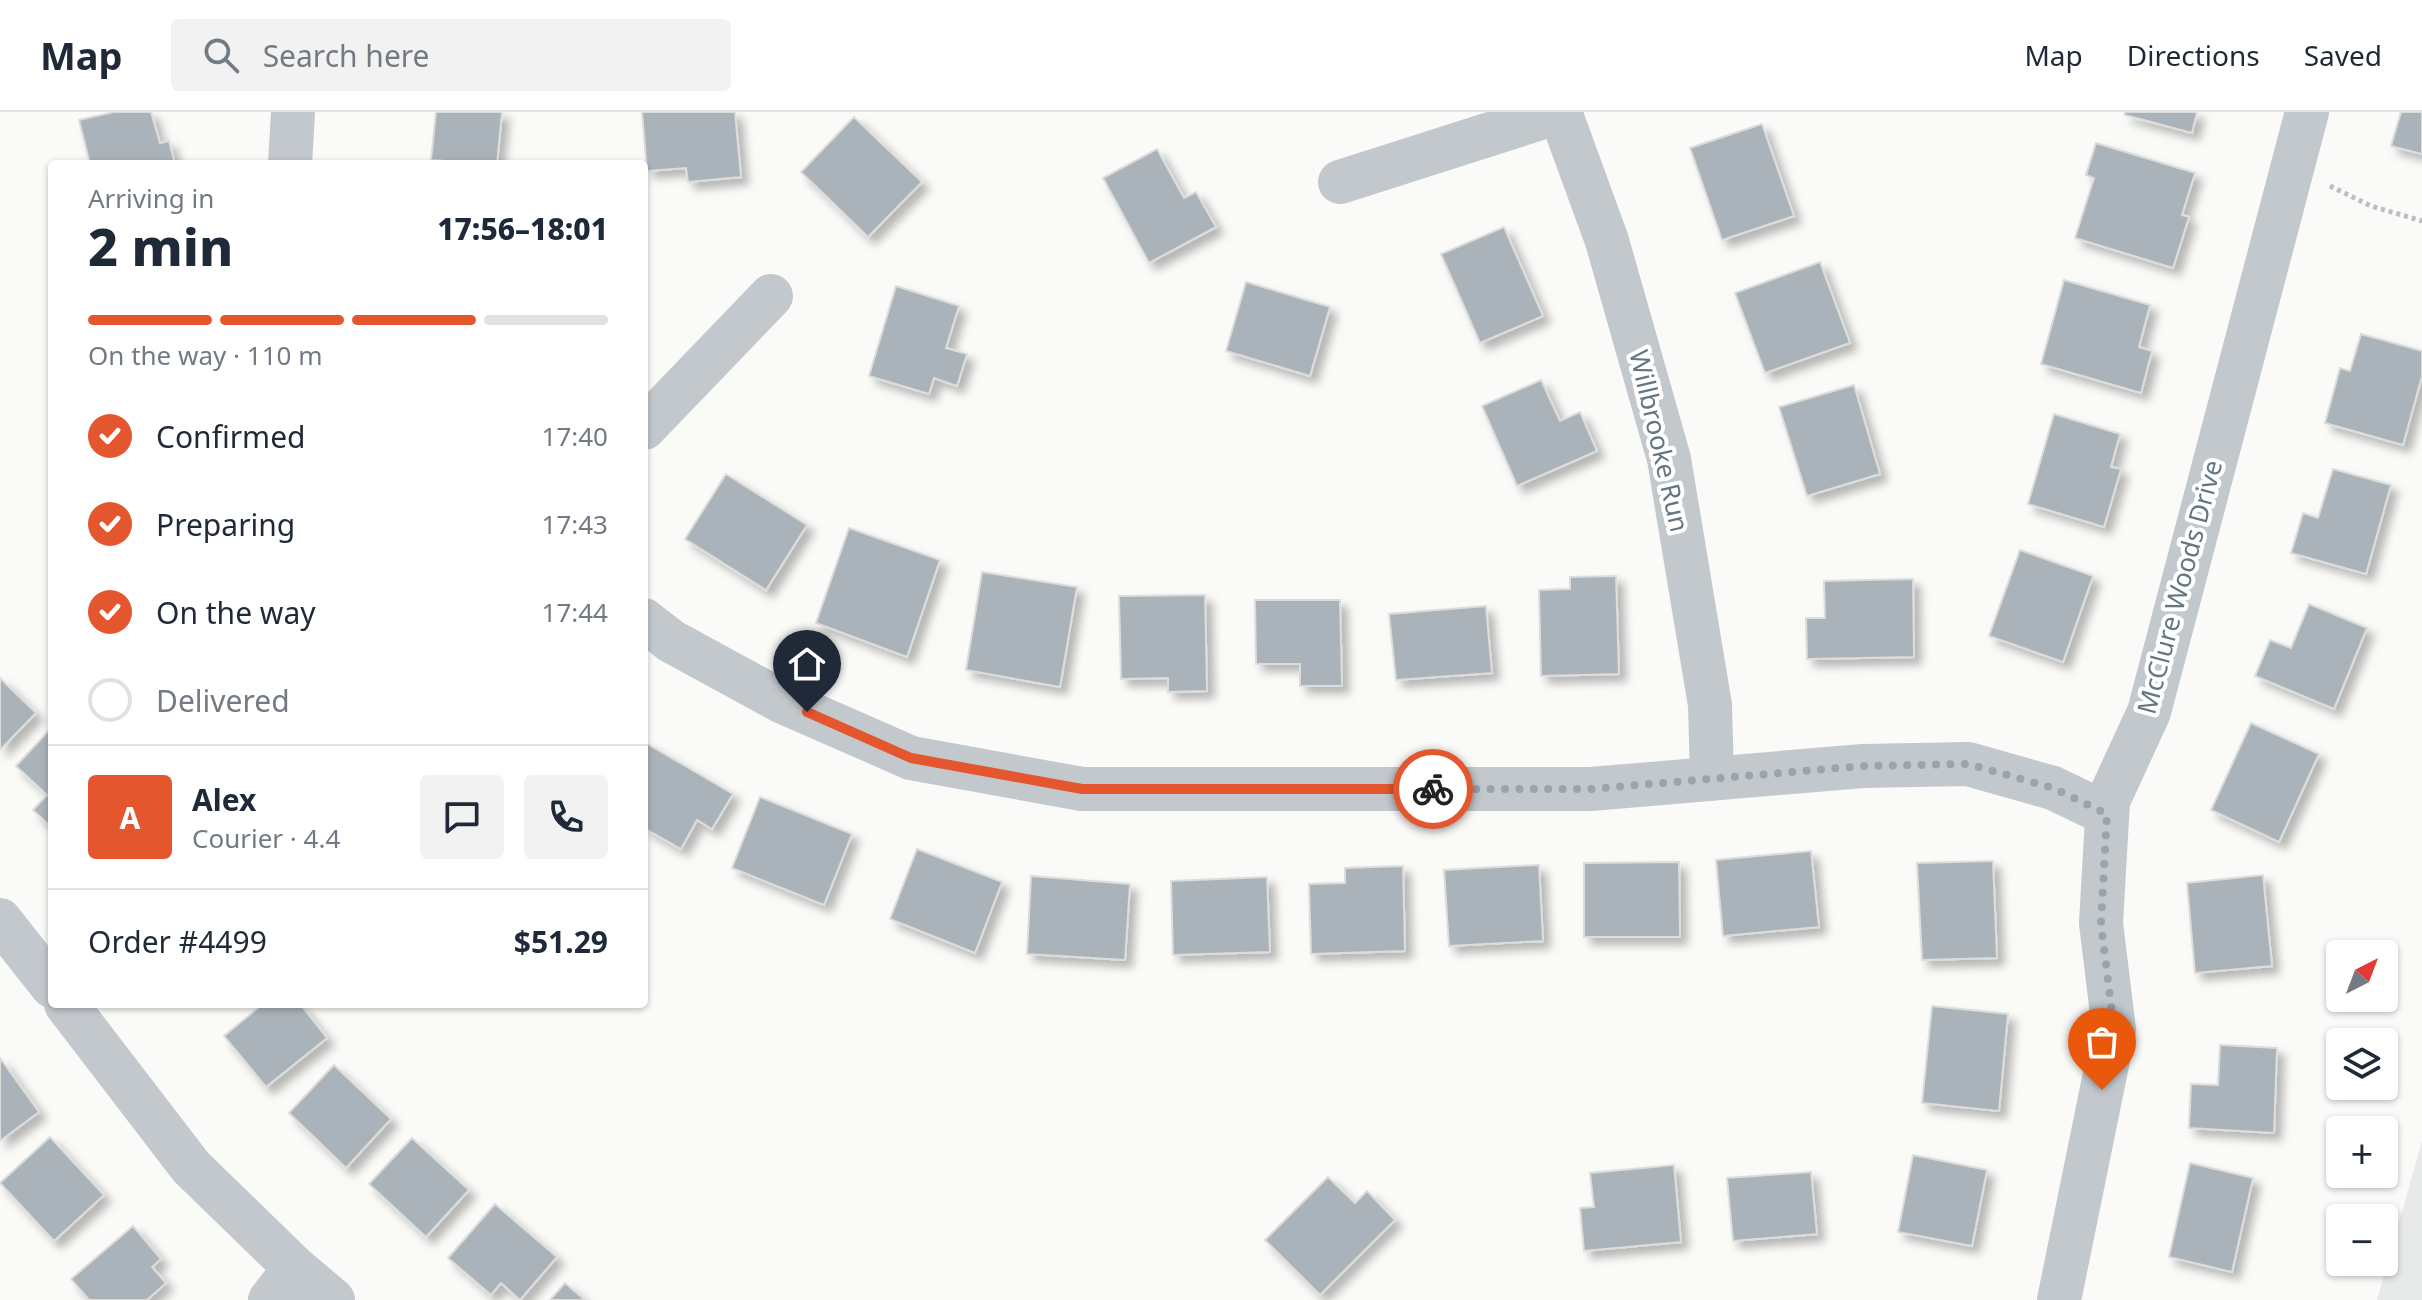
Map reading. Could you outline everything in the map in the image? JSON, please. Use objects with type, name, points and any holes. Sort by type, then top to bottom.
[{"type":"street","points":[[290,160],[293,112]]},
{"type":"street","points":[[1340,182],[1560,112]]},
{"type":"street","name":"Willbrooke Run","points":[[1560,112],[1607,241],[1669,459],[1710,705],[1712,779]]},
{"type":"street","name":"McClure Woods Drive","points":[[2059,1300],[2114,1030],[2101,923],[2108,801],[2149,712],[2307,112]]},
{"type":"street","points":[[648,424],[771,296]]},
{"type":"street","points":[[648,623],[671,641],[781,701],[911,758],[1082,789],[1591,789],[1863,766],[1968,764],[2053,788],[2107,814]]},
{"type":"street","points":[[0,920],[48,981]]},
{"type":"street","points":[[69,1008],[282,1284],[333,1300]]},
{"type":"path","points":[[2291,174],[2323,183],[2371,206],[2422,221]]},
{"type":"shaded area","points":[[2422,1141],[2422,1300],[2377,1300],[2384,1276],[2398,1276],[2398,1226]]},
{"type":"building","points":[[114,112],[151,112],[160,143],[169,141],[174,160],[89,160],[79,120]]},
{"type":"building","points":[[436,112],[502,112],[497,160],[431,160]]},
{"type":"building","points":[[642,112],[735,112],[741,177],[688,182],[686,168],[648,171]]},
{"type":"building","points":[[2125,112],[2197,112],[2192,133],[2125,115]]},
{"type":"building","points":[[2401,112],[2422,112],[2422,154],[2391,146]]},
{"type":"building","points":[[854,117],[922,182],[868,237],[801,172]]},
{"type":"building","points":[[1762,124],[1794,216],[1722,240],[1690,148]]},
{"type":"building","points":[[2096,143],[2195,173],[2182,215],[2189,217],[2173,268],[2075,238],[2094,178],[2086,175]]},
{"type":"building","points":[[1157,149],[1184,198],[1196,192],[1216,227],[1149,263],[1103,178]]},
{"type":"building","points":[[1504,227],[1543,316],[1480,343],[1441,254]]},
{"type":"building","points":[[1820,262],[1850,343],[1765,373],[1735,293]]},
{"type":"building","points":[[2064,280],[2150,305],[2139,347],[2152,351],[2141,393],[2041,364]]},
{"type":"building","points":[[1246,282],[1330,307],[1310,376],[1226,351]]},
{"type":"building","points":[[896,286],[959,306],[946,348],[967,354],[957,386],[934,378],[929,394],[869,376]]},
{"type":"building","points":[[2361,334],[2422,351],[2422,376],[2403,445],[2325,423],[2340,368],[2350,371]]},
{"type":"building","points":[[1541,380],[1560,421],[1580,412],[1597,451],[1517,486],[1482,406]]},
{"type":"building","points":[[1854,385],[1880,474],[1807,496],[1779,407]]},
{"type":"building","points":[[2054,414],[2120,434],[2111,467],[2121,469],[2104,527],[2028,504]]},
{"type":"building","points":[[2333,469],[2391,485],[2366,574],[2291,553],[2303,513],[2318,518]]},
{"type":"building","points":[[726,474],[807,525],[766,590],[685,539]]},
{"type":"building","points":[[849,528],[940,560],[907,657],[816,623]]},
{"type":"building","points":[[2020,550],[2093,576],[2063,662],[1989,636]]},
{"type":"building","points":[[982,572],[1077,587],[1060,687],[966,670]]},
{"type":"building","points":[[1616,576],[1619,674],[1541,676],[1539,590],[1570,589],[1570,577]]},
{"type":"building","points":[[1913,579],[1914,657],[1807,659],[1806,618],[1825,618],[1824,581]]},
{"type":"building","points":[[1205,595],[1207,691],[1168,692],[1168,678],[1121,679],[1119,596]]},
{"type":"building","points":[[1255,600],[1340,600],[1342,686],[1300,686],[1300,664],[1256,664]]},
{"type":"building","points":[[2309,604],[2367,628],[2334,709],[2255,676],[2270,640],[2291,648]]},
{"type":"building","points":[[1486,606],[1492,673],[1396,680],[1389,614]]},
{"type":"building","points":[[0,678],[36,713],[0,750]]},
{"type":"building","points":[[2251,723],[2319,754],[2279,842],[2211,810]]},
{"type":"building","points":[[48,731],[48,824],[33,810],[47,795],[16,766]]},
{"type":"building","points":[[648,744],[733,794],[712,829],[697,820],[681,849],[648,830]]},
{"type":"building","points":[[760,797],[852,834],[824,905],[732,868]]},
{"type":"building","points":[[917,849],[1002,882],[975,953],[890,919]]},
{"type":"building","points":[[1811,851],[1819,927],[1723,936],[1716,860]]},
{"type":"building","points":[[1993,861],[1997,958],[1922,960],[1917,863]]},
{"type":"building","points":[[1679,862],[1680,937],[1584,937],[1584,863]]},
{"type":"building","points":[[1539,865],[1543,941],[1449,946],[1444,870]]},
{"type":"building","points":[[1403,866],[1405,951],[1311,954],[1309,884],[1345,883],[1345,868]]},
{"type":"building","points":[[2263,875],[2272,966],[2195,973],[2187,883]]},
{"type":"building","points":[[1031,876],[1130,884],[1125,960],[1027,954]]},
{"type":"building","points":[[1267,877],[1270,952],[1173,955],[1171,881]]},
{"type":"building","points":[[1932,1006],[2008,1014],[1999,1111],[1922,1103]]},
{"type":"building","points":[[258,1008],[303,1008],[327,1038],[266,1087],[224,1036]]},
{"type":"building","points":[[2220,1045],[2277,1048],[2274,1133],[2189,1128],[2191,1084],[2218,1085]]},
{"type":"building","points":[[0,1058],[39,1112],[0,1141]]},
{"type":"building","points":[[334,1065],[391,1119],[346,1168],[289,1113]]},
{"type":"building","points":[[50,1137],[104,1195],[54,1241],[0,1183]]},
{"type":"building","points":[[412,1138],[469,1190],[426,1237],[369,1184]]},
{"type":"building","points":[[1913,1155],[1987,1170],[1972,1246],[1898,1232]]},
{"type":"building","points":[[2190,1163],[2253,1178],[2232,1272],[2169,1257]]},
{"type":"building","points":[[1674,1165],[1681,1242],[1584,1251],[1580,1208],[1594,1207],[1590,1173]]},
{"type":"building","points":[[1811,1172],[1817,1234],[1733,1241],[1727,1178]]},
{"type":"building","points":[[1328,1177],[1355,1203],[1367,1191],[1395,1220],[1320,1295],[1265,1240]]},
{"type":"building","points":[[495,1204],[557,1257],[520,1300],[501,1283],[491,1295],[448,1258]]},
{"type":"building","points":[[133,1226],[161,1259],[152,1267],[166,1283],[147,1300],[89,1300],[71,1279]]},
{"type":"building","points":[[565,1283],[585,1300],[550,1300]]},
{"type":"way so far","points":[[1433,789],[1591,789],[1863,766],[1968,764],[2053,788],[2107,814],[2101,923],[2114,1030],[2102,1090]]},
{"type":"route","points":[[807,712],[911,758],[1082,789],[1433,789]]}]
